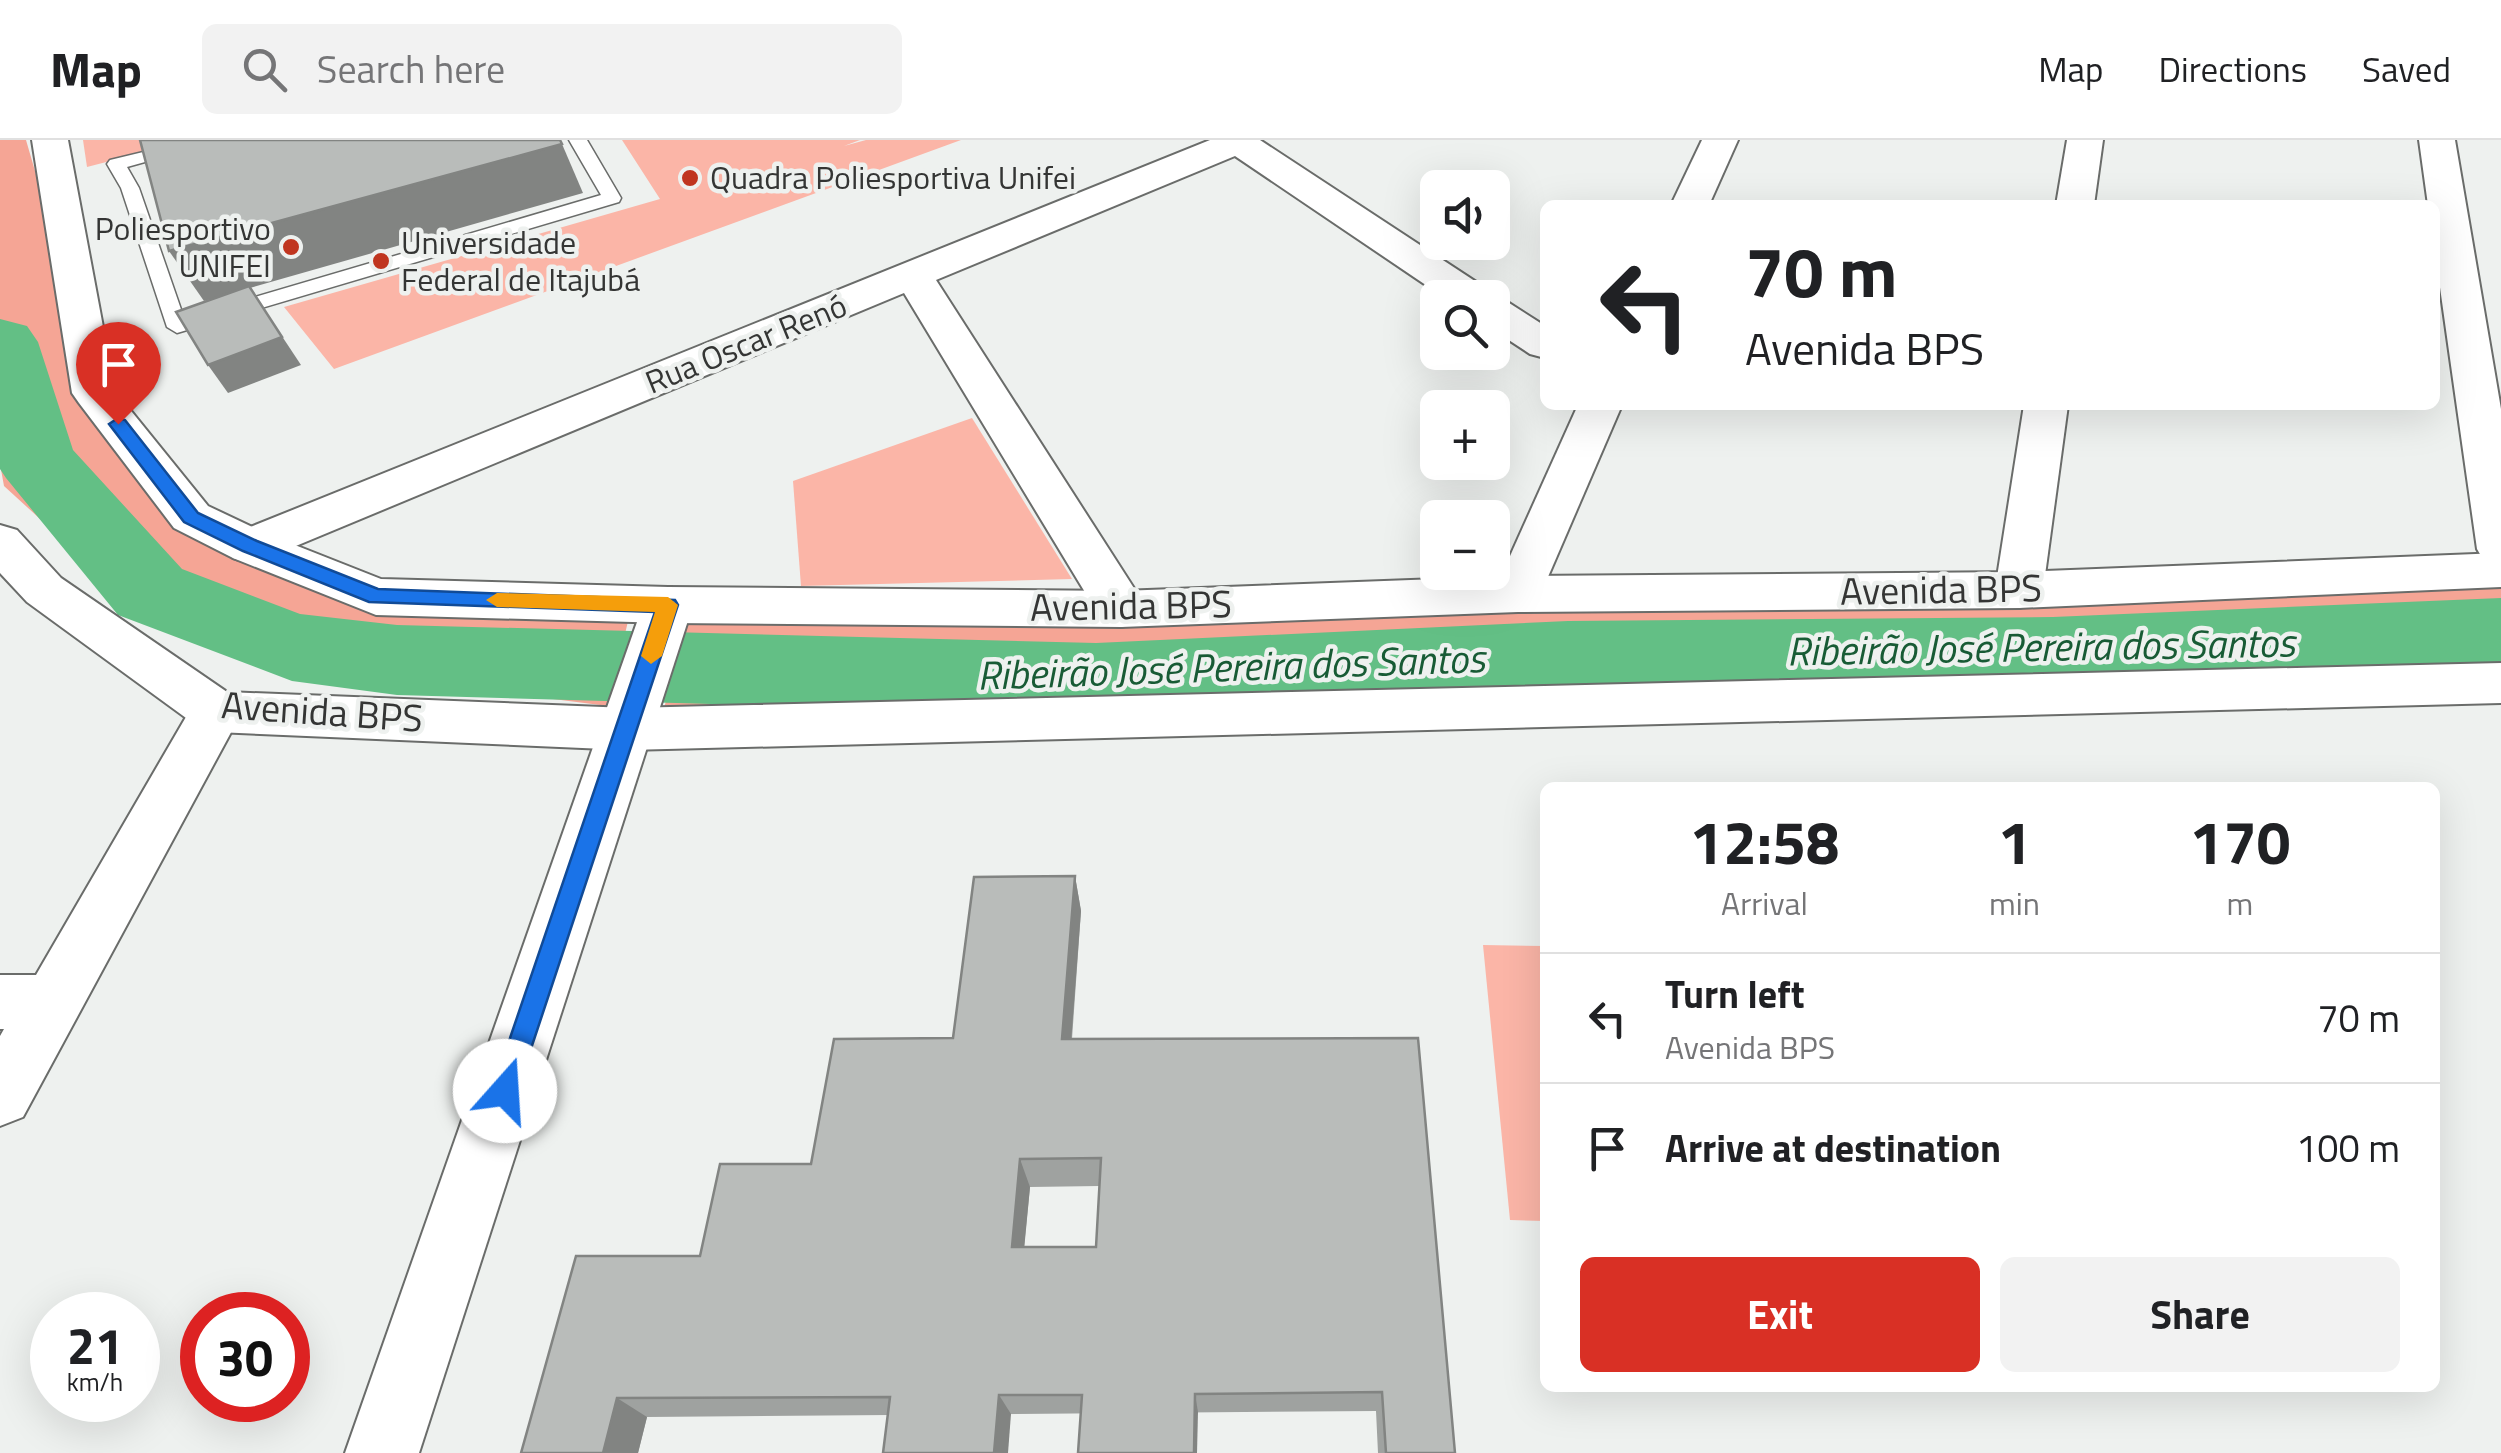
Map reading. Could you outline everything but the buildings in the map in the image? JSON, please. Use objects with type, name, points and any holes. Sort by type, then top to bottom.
[{"type":"main road","name":"Avenida BPS","points":[[50,140],[94,393],[191,517],[250,546],[376,596],[646,673],[2501,683]]},
{"type":"main road","points":[[1692,200],[1720,140]]},
{"type":"main road","points":[[2077,200],[2085,140]]},
{"type":"main road","points":[[2436,140],[2501,549]]},
{"type":"main road","name":"Rua Oscar Renó","points":[[250,546],[1240,141]]},
{"type":"main road","points":[[1240,141],[1446,280]]},
{"type":"main road","points":[[913,276],[1120,609]]},
{"type":"main road","points":[[1510,322],[1540,342]]},
{"type":"main road","points":[[1518,594],[1598,410]]},
{"type":"main road","points":[[2019,590],[2045,410]]},
{"type":"main road","name":"Avenida BPS","points":[[0,542],[44,590],[216,712],[646,673],[1120,609],[1518,594],[2019,590],[2501,570]]},
{"type":"main road","points":[[382,1453],[646,673]]},
{"type":"main road","points":[[0,1096],[26,1002],[216,712]]},
{"type":"lane","points":[[216,140],[116,164],[140,185],[177,327],[612,198],[578,140]]},
{"type":"shaded area","points":[[0,140],[26,140],[57,247],[87,394],[184,519],[314,586],[629,617],[608,706],[281,664],[132,603],[4,486],[0,464]]},
{"type":"shaded area","points":[[83,140],[191,140],[87,167]]},
{"type":"shaded area","points":[[622,140],[860,140],[844,146],[866,140],[961,140],[334,369],[284,307],[660,199]]},
{"type":"shaded area","points":[[972,418],[1072,579],[801,586],[793,481]]},
{"type":"shaded area","points":[[2501,577],[2501,665],[664,708],[689,621],[1692,610]]},
{"type":"shaded area","points":[[1483,945],[1540,946],[1540,1221],[1510,1220]]},
{"type":"waterway","name":"Ribeirão José Pereira dos Santos","points":[[0,342],[35,459],[150,592],[292,647],[397,660],[1096,679],[1568,656],[2053,651],[2501,632]]},
{"type":"slow traffic","points":[[497,600],[668,605],[651,656]]},
{"type":"place","name":"Quadra Poliesportiva Unifei","points":[[690,178]]},
{"type":"place","name":"Poliesportivo UNIFEI","points":[[291,247]]},
{"type":"place","name":"Universidade Federal de Itajubá","points":[[381,261]]},
{"type":"route","points":[[118,424],[191,517],[250,546],[376,596],[668,605],[505,1091]]}]
